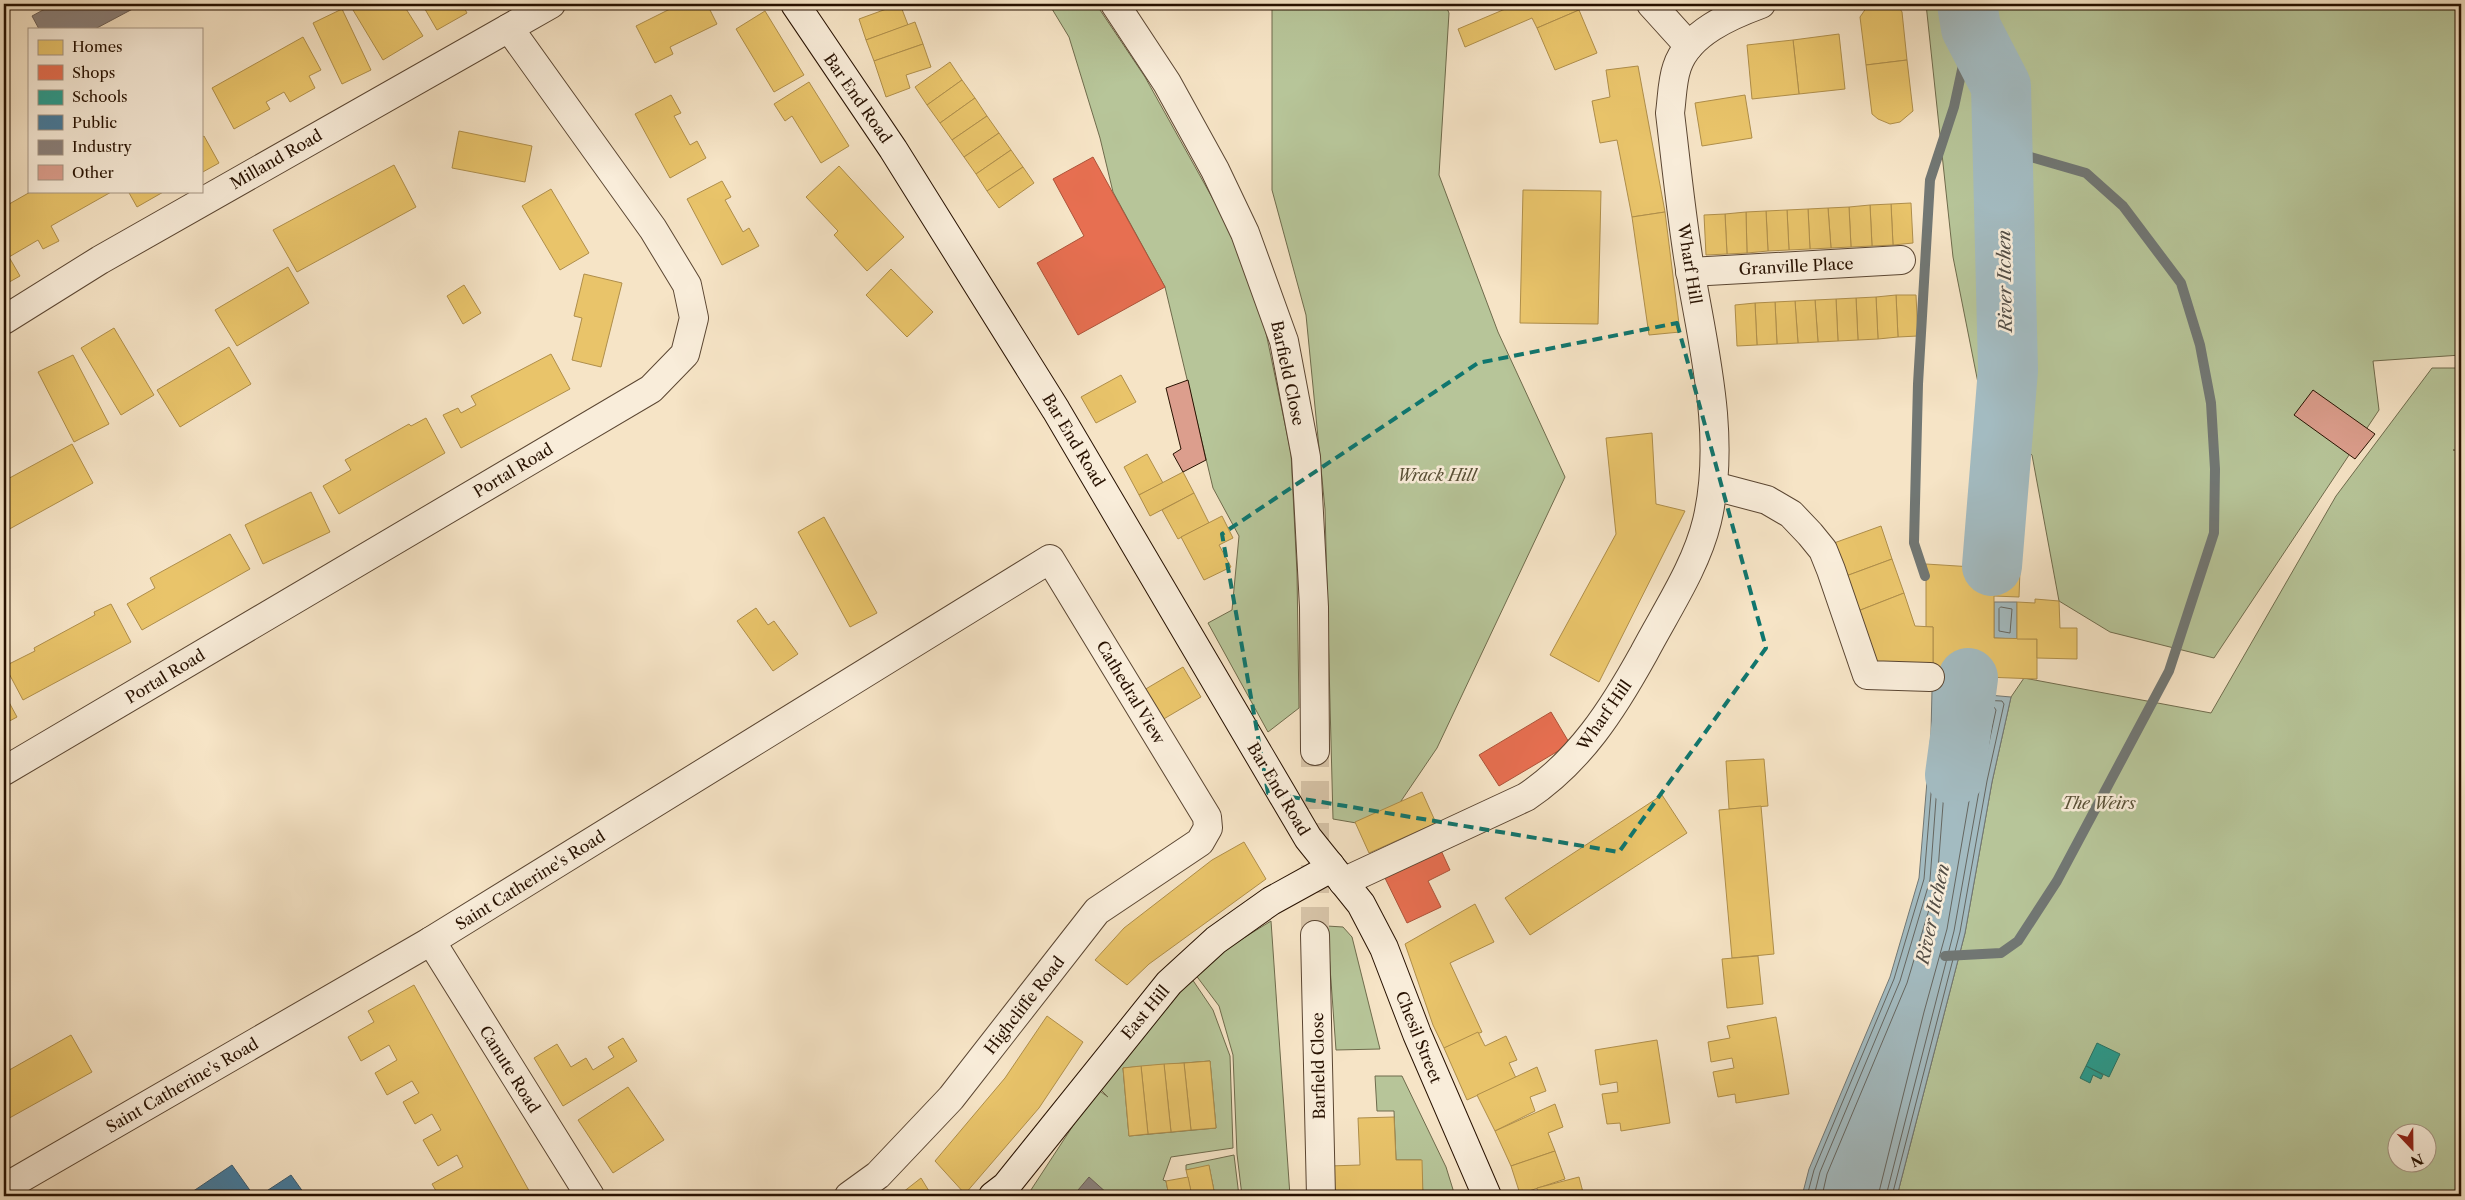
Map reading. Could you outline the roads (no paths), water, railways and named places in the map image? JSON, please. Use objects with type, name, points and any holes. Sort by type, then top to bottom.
[{"type":"street","name":"Milland Road","points":[[4,320],[100,260],[551,4]]},
{"type":"street","name":"Bar End Road","points":[[795,4],[893,149],[1056,410],[1181,619],[1289,807],[1312,844],[1337,874]]},
{"type":"street","name":"Barfield Close","points":[[1115,4],[1167,83],[1215,170],[1245,233],[1284,341],[1306,458],[1314,607],[1315,751]]},
{"type":"street","points":[[1651,4],[1689,46],[1731,9],[1761,4]]},
{"type":"street","name":"Portal Road","points":[[4,771],[651,389],[685,354],[694,318],[687,285],[654,229],[509,28]]},
{"type":"street","name":"Wharf Hill","points":[[1337,874],[1526,797],[1547,783],[1589,740],[1610,711],[1690,568],[1707,523],[1714,486],[1715,443],[1710,397],[1690,272],[1670,113],[1677,67],[1689,46]]},
{"type":"street","name":"Granville Place","points":[[1690,272],[1901,260]]},
{"type":"street","points":[[1714,486],[1767,500],[1791,514],[1823,550],[1867,675],[1930,677]]},
{"type":"street","name":"Cathedral View","points":[[1050,559],[1207,817],[1208,828]]},
{"type":"street","name":"Saint Catherine's Road","points":[[4,1188],[431,941],[1050,559]]},
{"type":"street","name":"Highcliffe Road","points":[[849,1196],[878,1175],[951,1098],[1098,911],[1200,842],[1208,828]]},
{"type":"street","name":"East Hill","points":[[993,1196],[1012,1179],[1169,983],[1216,940],[1271,901],[1320,874],[1337,874]]},
{"type":"street","name":"Chesil Street","points":[[1337,874],[1361,904],[1375,929],[1417,1034],[1487,1196]]},
{"type":"street","name":"Barfield Close","points":[[1315,935],[1321,1196]]},
{"type":"street","name":"Canute Road","points":[[431,941],[590,1196]]},
{"type":"water","points":[[1994,602],[2017,602],[2017,639],[1994,638]]},
{"type":"water","points":[[1932,690],[2011,697],[1992,782],[1965,933],[1897,1196],[1802,1196],[1809,1169],[1890,977],[1919,878],[1931,733]]},
{"type":"waterway","name":"River Itchen","points":[[1967,4],[1971,28],[2001,86],[2008,370],[1992,566]]},
{"type":"waterway","points":[[1925,576],[1914,543],[1918,384],[1930,180],[1954,107],[1971,28]]},
{"type":"waterway","points":[[1945,956],[2001,953],[2018,941],[2057,881],[2169,671],[2214,533],[2215,469],[2211,403],[2200,345],[2181,283],[2123,206],[2086,173],[2003,149]]},
{"type":"waterway","points":[[1959,678],[1964,693]]},
{"type":"waterway","name":"River Itchen","points":[[1955,775],[1968,678]]},
{"type":"tunnel","points":[[1315,751],[1315,935]]},
{"type":"park label","name":"Wrack Hill","points":[[1437,475]]},
{"type":"park label","name":"The Weirs","points":[[2099,803]]}]
